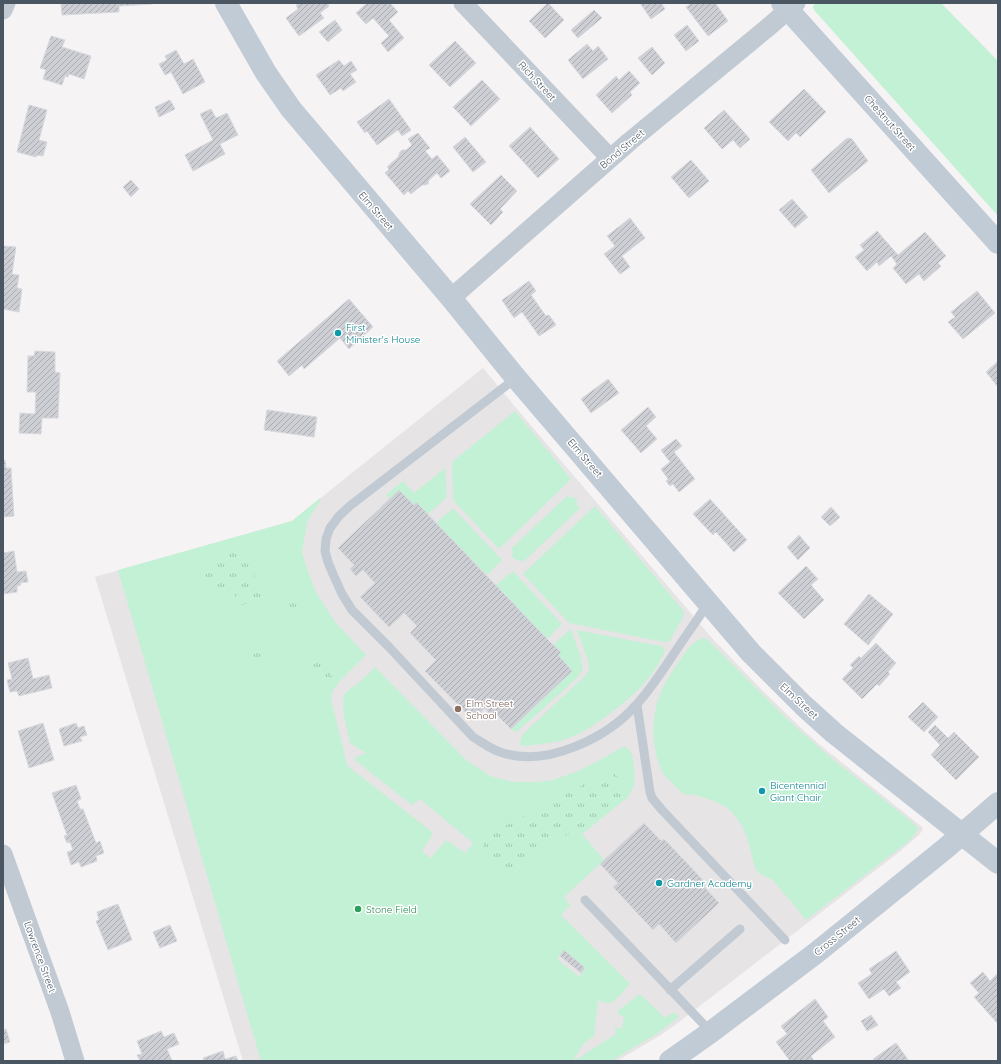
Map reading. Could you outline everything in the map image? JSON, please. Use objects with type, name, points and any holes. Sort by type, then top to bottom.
[{"type":"street","points":[[3,10],[6,3]]},
{"type":"street","name":"Elm Street","points":[[226,3],[266,73],[291,109],[516,378],[751,653],[803,705],[869,761],[998,863]]},
{"type":"street","name":"Rich Street","points":[[463,3],[610,158]]},
{"type":"street","name":"Bond Street","points":[[450,298],[610,158],[766,30],[789,5]]},
{"type":"street","name":"Chestnut Street","points":[[789,5],[998,243]]},
{"type":"street","name":"Cross Street","points":[[670,1061],[816,953],[962,835],[998,803]]},
{"type":"street","name":"Lawrence Street","points":[[3,854],[60,1012],[75,1061]]},
{"type":"lane","points":[[516,378],[351,505],[339,516],[330,528],[326,539],[325,551],[342,594],[352,610],[389,647],[473,737],[502,753],[514,756],[531,757],[562,751],[594,737],[623,718],[637,705],[660,674],[708,603]]},
{"type":"lane","points":[[637,705],[652,798],[785,940]]},
{"type":"lane","points":[[585,900],[711,1032]]},
{"type":"lane","points":[[670,990],[740,929]]},
{"type":"shaded area","name":"Elm Street School","points":[[483,368],[712,638],[801,728],[923,829],[919,835],[898,853],[679,1022],[661,1035],[617,1061],[243,1061],[95,577],[292,521]]},
{"type":"green space","points":[[817,3],[941,3],[998,61],[998,216],[814,10],[813,6]]},
{"type":"green space","points":[[515,411],[571,479],[499,549],[454,501],[452,462]]},
{"type":"green space","points":[[445,468],[447,496],[428,514],[416,502],[414,505],[399,490],[390,499],[386,495],[403,481],[414,493]]},
{"type":"green space","points":[[568,495],[570,498],[573,497],[576,499],[577,505],[580,508],[523,562],[514,559],[511,549]]},
{"type":"green space","points":[[320,498],[321,499],[307,522],[302,553],[317,594],[336,623],[366,655],[337,684],[331,695],[347,764],[432,832],[431,837],[422,851],[431,858],[445,841],[448,841],[465,853],[473,843],[420,799],[412,805],[354,758],[366,753],[350,743],[344,716],[344,696],[346,692],[361,681],[375,667],[466,760],[490,776],[513,782],[553,780],[578,771],[624,746],[632,754],[635,775],[634,786],[628,797],[613,769],[506,876],[513,873],[574,830],[582,834],[604,860],[564,897],[570,905],[561,915],[630,984],[617,998],[611,1002],[605,1003],[598,1000],[594,1036],[583,1044],[573,1061],[261,1061],[118,570],[292,521]],"holes":[[[564,950],[585,968],[579,977],[557,959]]]},
{"type":"green space","points":[[595,506],[683,610],[683,617],[669,642],[569,623],[523,574]]},
{"type":"green space","points":[[452,509],[454,509],[502,560],[487,575],[436,523]]},
{"type":"green space","points":[[243,548],[263,597],[240,606],[232,589],[214,595],[200,566]]},
{"type":"green space","points":[[513,571],[562,624],[547,639],[496,585]]},
{"type":"green space","points":[[290,595],[303,602],[295,620],[282,613]]},
{"type":"green space","points":[[571,629],[581,658],[583,669],[575,680],[516,732],[511,729],[572,671],[558,655],[560,652],[553,645]]},
{"type":"green space","points":[[577,630],[660,646],[663,647],[665,651],[654,671],[641,687],[594,725],[576,735],[560,741],[525,746],[520,745],[522,735],[588,672],[588,660]]},
{"type":"green space","points":[[704,638],[707,639],[786,718],[830,757],[918,828],[916,833],[908,842],[806,920],[773,880],[760,874],[755,868],[747,837],[741,824],[729,809],[714,801],[696,795],[683,794],[662,772],[658,761],[654,744],[654,717],[660,695],[668,679],[685,653],[693,644]]},
{"type":"green space","points":[[251,640],[270,650],[263,665],[244,656]]},
{"type":"green space","points":[[315,654],[334,679],[324,687],[303,662]]},
{"type":"green space","points":[[613,769],[628,797],[582,834],[574,830],[513,873],[506,876],[497,870],[480,839]]},
{"type":"green space","points":[[640,994],[665,1018],[674,1012],[679,1017],[658,1033],[611,1061],[574,1061],[616,1034],[615,1027],[622,1029],[624,1016],[617,1014],[619,1010]]},
{"type":"building","points":[[61,3],[152,4],[119,6],[119,12],[62,15]]},
{"type":"building","points":[[299,3],[327,3],[329,6],[320,13],[324,18],[299,36],[286,18],[298,9],[296,5]]},
{"type":"building","points":[[367,3],[390,3],[398,12],[389,20],[404,38],[388,52],[381,43],[389,36],[373,18],[366,24],[356,13]]},
{"type":"building","points":[[548,3],[564,20],[545,38],[529,21]]},
{"type":"building","points":[[640,3],[661,3],[665,9],[651,19]]},
{"type":"building","points":[[692,3],[715,3],[728,21],[708,36],[686,7]]},
{"type":"building","points":[[594,10],[602,18],[578,38],[571,30]]},
{"type":"building","points":[[335,20],[342,30],[328,42],[319,32]]},
{"type":"building","points":[[687,25],[699,41],[686,51],[674,35]]},
{"type":"building","points":[[51,36],[65,40],[62,47],[91,56],[84,79],[69,74],[68,77],[65,76],[62,85],[43,79],[46,70],[40,68]]},
{"type":"building","points":[[455,41],[476,63],[450,87],[429,65]]},
{"type":"building","points":[[587,44],[593,51],[598,46],[608,59],[583,79],[568,60]]},
{"type":"building","points":[[652,47],[665,63],[652,75],[638,58]]},
{"type":"building","points":[[176,50],[184,64],[193,59],[205,82],[183,94],[171,72],[165,75],[159,64],[167,60],[165,56]]},
{"type":"building","points":[[339,60],[344,66],[351,61],[357,70],[350,74],[356,82],[343,91],[341,88],[330,95],[316,75]]},
{"type":"building","points":[[629,71],[640,83],[630,92],[632,95],[612,113],[596,95],[616,76],[619,80]]},
{"type":"building","points":[[482,80],[500,99],[471,126],[453,107]]},
{"type":"building","points":[[804,89],[826,112],[800,137],[796,133],[788,141],[769,122]]},
{"type":"building","points":[[389,99],[411,130],[402,136],[398,130],[377,145],[367,131],[365,133],[357,122]]},
{"type":"building","points":[[170,100],[175,109],[159,117],[155,107]]},
{"type":"building","points":[[29,105],[47,110],[39,140],[47,142],[43,156],[37,155],[36,157],[17,152]]},
{"type":"building","points":[[211,109],[216,118],[227,113],[238,135],[220,144],[225,154],[193,171],[185,155],[213,140],[200,114]]},
{"type":"building","points":[[724,110],[750,139],[740,148],[733,140],[722,149],[704,128]]},
{"type":"building","points":[[530,127],[559,159],[538,178],[509,146]]},
{"type":"building","points":[[418,133],[430,148],[425,151],[432,159],[437,155],[450,171],[441,178],[437,173],[429,180],[428,184],[422,185],[411,194],[408,191],[404,195],[385,173],[389,169],[387,167],[398,157],[400,152],[402,150],[406,150],[412,145],[408,139]]},
{"type":"building","points":[[465,137],[486,162],[473,172],[453,147]]},
{"type":"building","points":[[849,138],[852,139],[868,161],[829,193],[811,170]]},
{"type":"building","points":[[691,160],[709,181],[689,198],[671,177]]},
{"type":"building","points":[[501,175],[517,191],[500,209],[503,212],[491,225],[470,204]]},
{"type":"building","points":[[131,180],[139,189],[131,197],[123,187]]},
{"type":"building","points":[[792,199],[808,217],[795,228],[779,210]]},
{"type":"building","points":[[630,218],[645,238],[622,256],[630,267],[620,274],[604,254],[615,246],[607,236]]},
{"type":"building","points":[[877,231],[898,255],[925,232],[946,256],[938,263],[941,266],[924,281],[919,274],[906,284],[893,268],[897,264],[891,256],[879,266],[877,262],[867,271],[855,257],[864,250],[860,245]]},
{"type":"building","points":[[3,246],[16,247],[12,274],[19,275],[17,288],[22,289],[19,312],[3,309]]},
{"type":"building","points":[[529,281],[536,291],[531,295],[546,316],[549,315],[556,325],[539,336],[522,312],[514,318],[502,300]]},
{"type":"building","points":[[977,291],[995,313],[963,339],[948,322],[955,317],[951,312]]},
{"type":"building","name":"First Minister's House","points":[[349,299],[373,327],[349,349],[340,338],[304,369],[302,365],[289,376],[277,361]]},
{"type":"building","points":[[35,351],[55,352],[55,372],[60,373],[58,418],[42,418],[41,434],[19,433],[20,413],[35,414],[36,392],[27,392],[28,356],[34,356]]},
{"type":"building","points":[[998,361],[998,387],[986,372]]},
{"type":"building","points":[[608,379],[619,393],[591,413],[581,399]]},
{"type":"building","points":[[648,407],[656,417],[646,426],[657,439],[641,453],[621,430]]},
{"type":"building","points":[[267,410],[317,417],[314,437],[264,430]]},
{"type":"building","points":[[676,439],[682,446],[674,452],[695,479],[679,492],[673,484],[670,486],[666,481],[668,479],[661,469],[670,462],[661,450]]},
{"type":"building","points":[[5,460],[6,468],[11,468],[14,516],[3,517],[3,461]]},
{"type":"building","name":"Elm Street School","points":[[399,490],[414,505],[416,502],[561,652],[558,655],[572,671],[511,729],[497,715],[494,718],[485,708],[473,720],[425,671],[436,660],[410,633],[417,626],[404,613],[389,627],[360,597],[375,583],[363,570],[356,576],[350,569],[354,565],[338,548]]},
{"type":"building","points":[[710,499],[747,540],[734,552],[716,532],[713,535],[693,514]]},
{"type":"building","points":[[831,507],[840,517],[830,526],[821,517]]},
{"type":"building","points":[[799,535],[810,548],[798,560],[787,547]]},
{"type":"building","points":[[14,551],[17,572],[26,571],[28,582],[20,583],[21,585],[17,586],[17,592],[3,594],[3,553]]},
{"type":"building","points":[[806,566],[818,579],[811,585],[824,600],[804,619],[778,593]]},
{"type":"building","points":[[869,594],[893,614],[868,645],[844,624]]},
{"type":"building","points":[[876,643],[896,663],[888,672],[890,674],[879,686],[877,684],[862,699],[842,679],[853,668],[850,665],[859,656],[861,658]]},
{"type":"building","points":[[28,658],[33,679],[49,675],[52,688],[19,696],[17,691],[10,692],[7,680],[12,679],[8,663]]},
{"type":"building","points":[[923,702],[938,717],[924,732],[908,717]]},
{"type":"building","points":[[43,723],[54,760],[29,768],[18,731]]},
{"type":"building","points":[[76,723],[78,728],[84,726],[87,735],[80,737],[82,741],[64,746],[59,729]]},
{"type":"building","points":[[935,725],[948,738],[954,732],[979,757],[956,780],[931,755],[940,745],[928,732]]},
{"type":"building","points":[[76,785],[81,799],[77,801],[80,809],[83,809],[96,843],[100,841],[104,853],[96,856],[97,861],[81,867],[79,862],[71,865],[67,852],[73,850],[70,842],[67,843],[64,836],[67,835],[52,793]]},
{"type":"building","name":"Gardner Academy","points":[[644,823],[661,841],[664,839],[703,880],[700,882],[719,903],[676,943],[659,924],[653,930],[613,887],[618,883],[600,864]]},
{"type":"building","points":[[118,904],[132,940],[108,950],[96,921],[99,920],[97,912]]},
{"type":"building","points":[[170,925],[177,941],[160,948],[153,932]]},
{"type":"building","points":[[564,950],[585,968],[581,973],[560,956]]},
{"type":"building","points":[[896,951],[910,972],[896,982],[901,988],[889,996],[884,989],[869,999],[858,983],[872,974],[869,969]]},
{"type":"building","points":[[983,972],[990,981],[998,973],[998,1024],[974,997],[979,993],[970,983]]},
{"type":"building","points":[[815,999],[828,1017],[823,1021],[835,1037],[811,1056],[814,1061],[790,1061],[776,1042],[787,1034],[781,1026]]},
{"type":"building","points":[[871,1015],[878,1025],[867,1031],[861,1021]]},
{"type":"building","points":[[6,1029],[10,1042],[3,1044],[3,1030]]},
{"type":"building","points":[[161,1031],[164,1037],[174,1033],[179,1044],[167,1049],[172,1061],[140,1061],[137,1055],[142,1054],[137,1041]]},
{"type":"building","points":[[896,1043],[909,1061],[875,1061],[873,1059]]},
{"type":"building","points":[[223,1051],[225,1059],[236,1056],[238,1061],[204,1061],[203,1058]]},
{"type":"place","name":"First Minister's House","points":[[338,333]]},
{"type":"place","name":"Elm Street School","points":[[458,709]]},
{"type":"place","name":"Bicentennial Giant Chair","points":[[762,791]]},
{"type":"place","name":"Gardner Academy","points":[[659,883]]},
{"type":"place","name":"Stone Field","points":[[358,909]]}]
